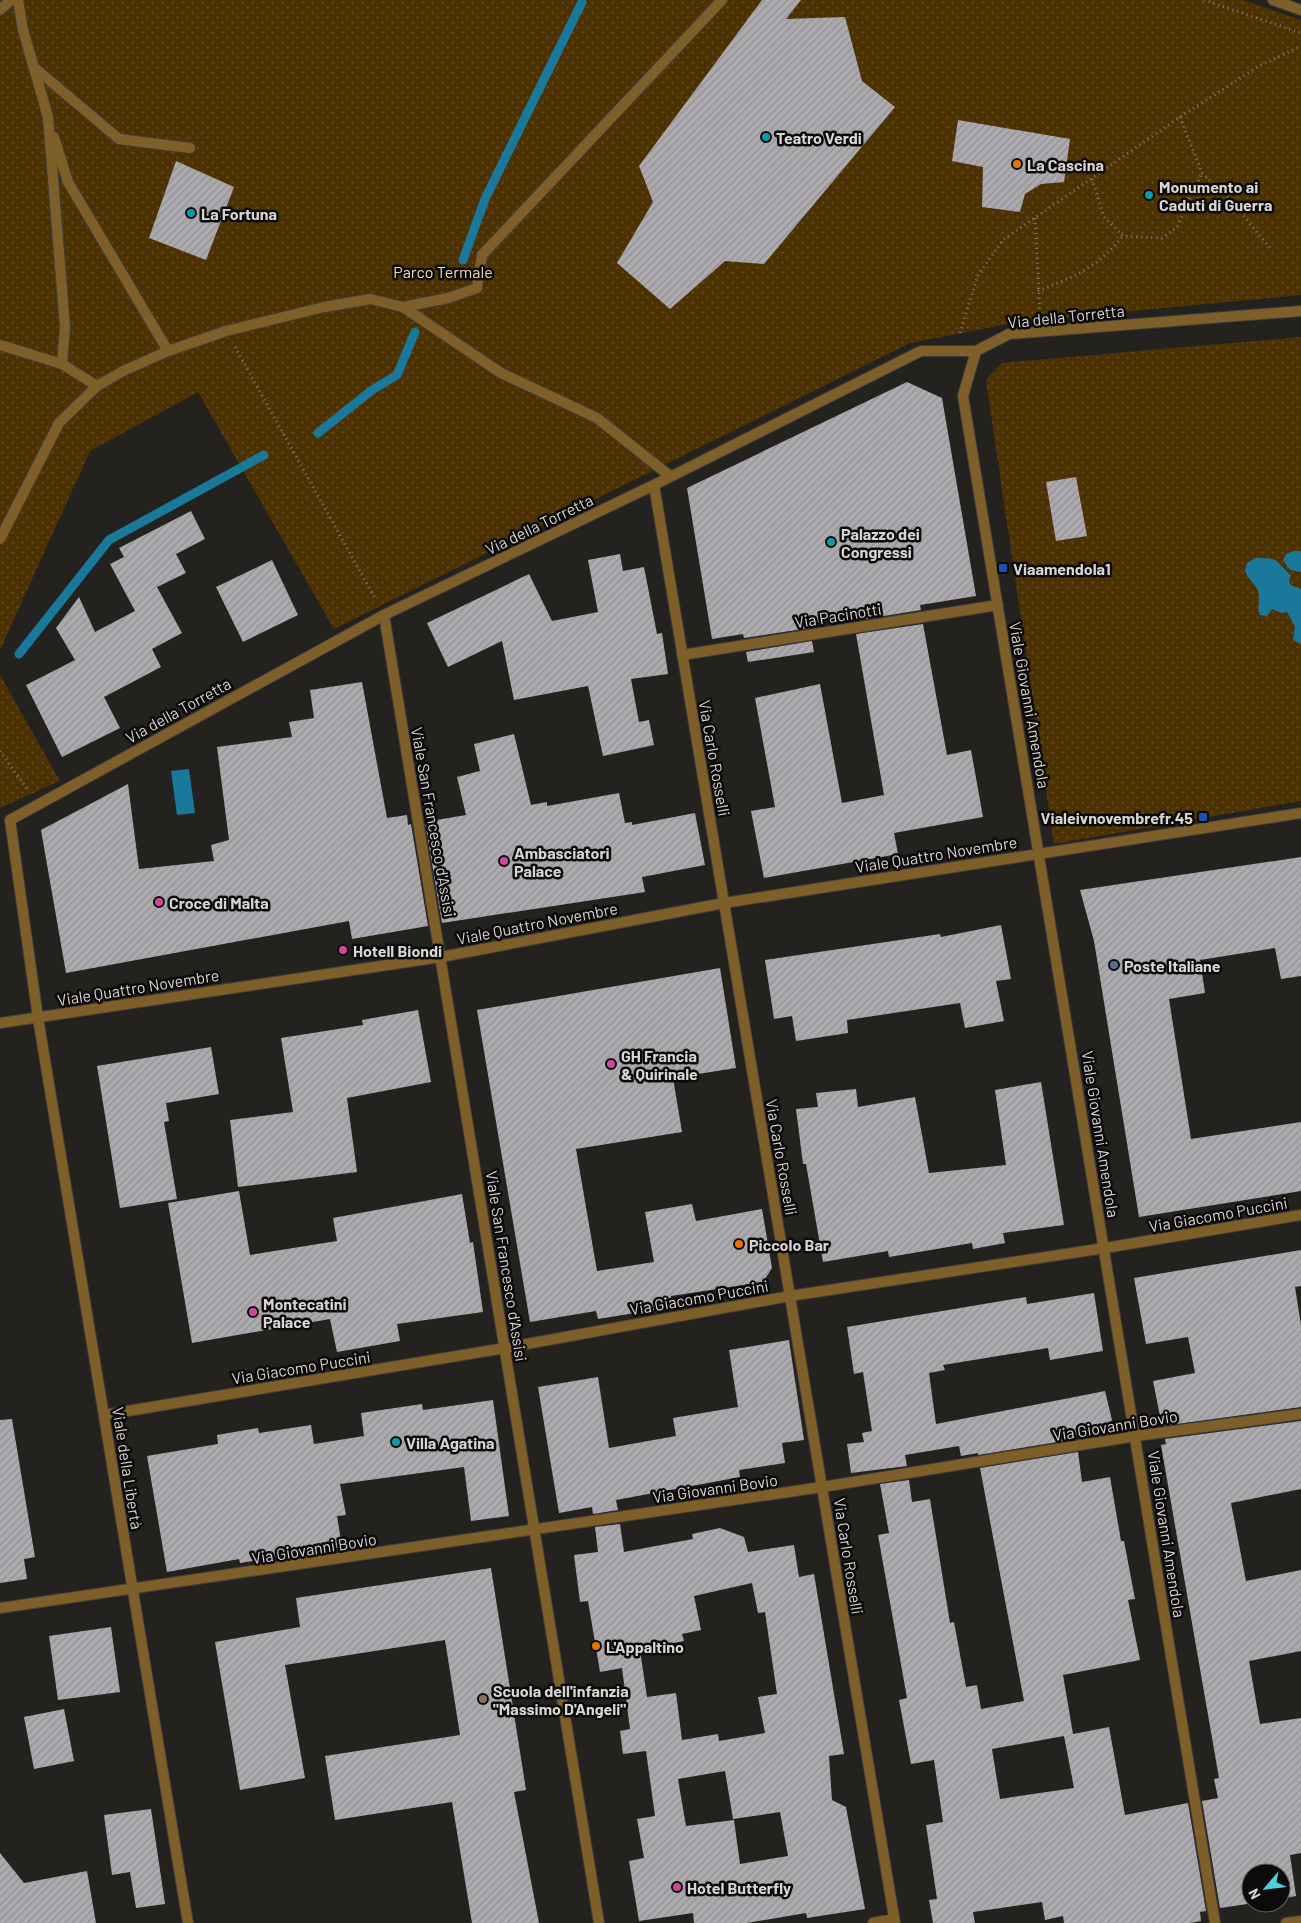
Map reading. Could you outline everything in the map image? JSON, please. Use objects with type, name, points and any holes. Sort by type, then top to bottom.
[{"type":"street","points":[[0,10],[11,0]]},
{"type":"street","points":[[18,0],[23,30],[68,182],[168,351]]},
{"type":"street","points":[[403,307],[448,298],[477,288],[482,256],[722,0]]},
{"type":"street","points":[[1273,0],[1301,10]]},
{"type":"street","points":[[36,69],[119,139],[190,148]]},
{"type":"street","points":[[48,117],[65,327],[62,364]]},
{"type":"street","points":[[0,539],[59,423],[97,386],[168,351],[226,331],[324,307],[370,299],[403,307],[501,373],[597,418],[670,476]]},
{"type":"street","name":"Via della Torretta","points":[[38,1018],[10,820],[384,615],[654,485],[920,351],[976,351],[1009,334],[1301,310]]},
{"type":"street","points":[[0,345],[62,364],[97,386]]},
{"type":"street","name":"Viale Giovanni Amendola","points":[[976,351],[963,396],[1216,1923]]},
{"type":"street","name":"Via Carlo Rosselli","points":[[654,485],[894,1921]]},
{"type":"street","name":"Via Pacinotti","points":[[682,655],[998,605]]},
{"type":"street","name":"Viale San Francesco d'Assisi","points":[[384,615],[505,1348],[532,1529],[599,1923]]},
{"type":"street","name":"Viale Quattro Novembre","points":[[0,1023],[441,957],[724,903],[1301,813]]},
{"type":"street","name":"Viale della Libertà","points":[[38,1018],[188,1923]]},
{"type":"street","name":"Via Giacomo Puccini","points":[[104,1415],[505,1348],[790,1296],[1105,1248],[1301,1215]]},
{"type":"street","name":"Via Giovanni Bovio","points":[[0,1608],[133,1590],[822,1487],[1136,1436],[1301,1414]]},
{"type":"street","points":[[873,1923],[894,1921]]},
{"type":"street","points":[[1286,1923],[1301,1921]]},
{"type":"path","points":[[1204,0],[1301,33]]},
{"type":"path","points":[[955,351],[978,275],[1003,240],[1180,117],[1259,66],[1301,46]]},
{"type":"path","points":[[1180,117],[1202,173],[1230,200],[1271,248]]},
{"type":"path","points":[[1092,178],[1104,217],[1123,236],[1162,238],[1177,227],[1202,173]]},
{"type":"path","points":[[1035,218],[1038,291],[1042,331]]},
{"type":"path","points":[[1038,291],[1079,275],[1107,256],[1123,236]]},
{"type":"path","points":[[226,331],[384,615]]},
{"type":"path","points":[[0,751],[38,805]]},
{"type":"green space","name":"Parco Termale","points":[[0,0],[1243,0],[1301,20],[1301,295],[1018,322],[910,343],[334,629],[198,392],[90,451],[0,650]]},
{"type":"green space","points":[[1301,337],[1301,801],[1054,844],[986,380],[1002,363]]},
{"type":"green space","points":[[0,675],[60,781],[0,808]]},
{"type":"water","points":[[1301,551],[1301,572],[1290,570],[1283,560],[1286,554]]},
{"type":"water","points":[[1255,558],[1274,559],[1291,575],[1289,581],[1291,585],[1301,589],[1301,644],[1293,640],[1295,627],[1287,612],[1281,613],[1272,609],[1267,616],[1260,615],[1258,591],[1245,571],[1247,563]]},
{"type":"water","points":[[189,769],[195,813],[177,815],[171,771]]},
{"type":"building","name":"Teatro Verdi","points":[[762,0],[801,0],[786,19],[845,17],[862,81],[895,107],[764,264],[725,261],[670,309],[617,263],[653,202],[639,166]]},
{"type":"building","name":"La Cascina","points":[[958,120],[1070,139],[1064,182],[1041,184],[1025,194],[1020,212],[982,207],[983,167],[952,161]]},
{"type":"building","name":"La Fortuna","points":[[176,161],[234,187],[206,260],[149,238]]},
{"type":"building","name":"Palazzo dei Congressi","points":[[907,382],[942,398],[976,596],[920,605],[921,610],[853,621],[852,616],[809,624],[810,628],[744,638],[743,634],[712,639],[687,488]]},
{"type":"building","points":[[1076,477],[1087,536],[1056,541],[1046,482]]},
{"type":"building","points":[[191,511],[205,539],[176,554],[186,573],[157,587],[182,633],[152,649],[161,667],[104,697],[120,728],[62,757],[26,685],[75,660],[56,628],[79,597],[95,632],[135,611],[110,564],[124,557],[119,548]]},
{"type":"building","points":[[620,554],[623,571],[644,567],[657,634],[662,633],[668,674],[631,679],[639,722],[649,720],[654,745],[603,756],[588,686],[514,700],[502,641],[448,667],[427,623],[529,574],[552,621],[598,612],[588,560]]},
{"type":"building","points":[[272,560],[298,615],[243,642],[216,587]]},
{"type":"building","points":[[923,624],[947,755],[971,750],[983,817],[894,833],[898,854],[764,878],[751,811],[775,807],[755,698],[820,684],[842,803],[884,795],[856,634]]},
{"type":"building","points":[[812,641],[814,652],[748,662],[746,652]]},
{"type":"building","points":[[362,682],[387,818],[407,815],[408,825],[411,824],[428,926],[352,939],[349,921],[66,973],[41,830],[128,784],[139,869],[214,861],[211,845],[229,840],[217,747],[292,737],[289,722],[314,718],[310,690]]},
{"type":"building","points":[[514,734],[531,805],[547,802],[547,806],[619,793],[625,823],[632,822],[632,825],[695,813],[705,865],[642,877],[645,892],[442,923],[425,822],[466,815],[457,777],[480,771],[474,744]]},
{"type":"building","points":[[1301,857],[1301,976],[1281,979],[1275,948],[1200,960],[1205,993],[1169,999],[1191,1139],[1301,1122],[1301,1191],[1139,1217],[1094,941],[1080,890]]},
{"type":"building","points":[[1001,925],[1011,979],[996,981],[1004,1021],[965,1028],[960,1003],[847,1020],[848,1033],[796,1041],[792,1016],[774,1019],[765,960],[940,934],[941,937]]},
{"type":"building","points":[[720,968],[736,1068],[673,1078],[682,1132],[576,1149],[597,1271],[654,1262],[645,1212],[692,1204],[696,1221],[762,1209],[772,1268],[763,1282],[671,1296],[672,1307],[598,1319],[596,1311],[530,1322],[477,1010]]},
{"type":"building","points":[[418,1010],[431,1082],[347,1098],[357,1172],[238,1187],[230,1120],[293,1112],[281,1038],[363,1025],[362,1020]]},
{"type":"building","points":[[211,1047],[219,1094],[166,1103],[169,1121],[164,1122],[177,1199],[120,1208],[97,1066]]},
{"type":"building","points":[[1041,1082],[1064,1225],[1003,1233],[1005,1243],[973,1249],[972,1243],[889,1257],[888,1251],[823,1262],[806,1164],[803,1164],[796,1109],[818,1107],[816,1093],[856,1089],[858,1107],[915,1097],[929,1173],[1006,1165],[995,1090]]},
{"type":"building","points":[[239,1191],[250,1255],[337,1241],[333,1218],[462,1194],[470,1243],[473,1242],[483,1312],[397,1324],[400,1341],[337,1352],[330,1319],[192,1343],[168,1203]]},
{"type":"building","points":[[1301,1250],[1301,1286],[1295,1287],[1301,1325],[1301,1407],[1162,1426],[1153,1381],[1195,1373],[1188,1337],[1146,1344],[1134,1278]]},
{"type":"building","points":[[1094,1293],[1103,1351],[1050,1360],[1048,1348],[943,1365],[945,1370],[929,1373],[936,1424],[1105,1391],[1112,1420],[1101,1432],[1075,1435],[1076,1439],[978,1455],[978,1453],[961,1456],[959,1446],[905,1455],[907,1466],[851,1473],[847,1444],[864,1442],[862,1433],[872,1431],[863,1372],[854,1374],[847,1327],[1026,1297],[1027,1304]]},
{"type":"building","points":[[789,1340],[804,1440],[782,1443],[785,1463],[739,1470],[740,1477],[616,1500],[618,1510],[593,1514],[592,1507],[559,1513],[538,1387],[598,1377],[609,1448],[676,1436],[673,1418],[738,1407],[729,1350]]},
{"type":"building","points":[[493,1400],[509,1516],[471,1521],[464,1467],[340,1484],[346,1515],[337,1516],[342,1547],[240,1563],[239,1559],[167,1572],[147,1456],[218,1444],[217,1435],[258,1428],[259,1433],[311,1425],[314,1444],[364,1436],[361,1413],[422,1404],[423,1410]]},
{"type":"building","points":[[12,1419],[35,1557],[24,1559],[27,1579],[0,1583],[0,1420]]},
{"type":"building","points":[[1301,1421],[1301,1489],[1231,1503],[1246,1581],[1301,1570],[1301,1651],[1249,1661],[1260,1724],[1301,1718],[1301,1853],[1290,1855],[1296,1896],[1291,1897],[1291,1863],[1241,1863],[1241,1905],[1220,1908],[1202,1801],[1218,1798],[1214,1779],[1219,1778],[1161,1445],[1166,1444],[1165,1439]]},
{"type":"building","points":[[1078,1452],[1082,1482],[1110,1477],[1121,1541],[1124,1541],[1135,1599],[1128,1600],[1140,1660],[1063,1675],[1073,1734],[1109,1727],[1125,1815],[1188,1803],[1206,1911],[1200,1912],[1201,1921],[1190,1923],[1064,1923],[1063,1916],[1045,1920],[1042,1902],[973,1912],[975,1923],[933,1923],[929,1900],[937,1899],[926,1825],[943,1822],[934,1760],[911,1764],[899,1700],[907,1698],[878,1535],[889,1533],[880,1484],[909,1480],[912,1502],[930,1499],[950,1623],[954,1622],[966,1687],[977,1685],[981,1709],[1024,1701],[980,1468]],"holes":[[[1064,1736],[1074,1788],[1000,1799],[992,1749]]]},
{"type":"building","points":[[620,1524],[624,1552],[693,1539],[692,1534],[720,1528],[744,1537],[748,1552],[794,1545],[799,1577],[814,1574],[844,1754],[829,1756],[832,1800],[846,1807],[865,1909],[807,1918],[806,1913],[747,1923],[694,1923],[693,1913],[639,1921],[629,1861],[644,1858],[637,1819],[655,1816],[646,1751],[623,1754],[620,1731],[630,1729],[622,1668],[600,1672],[588,1601],[580,1602],[574,1555],[598,1552],[595,1527]],"holes":[[[752,1583],[758,1613],[765,1612],[777,1694],[758,1697],[765,1733],[719,1741],[718,1734],[682,1740],[676,1693],[647,1697],[640,1650],[684,1641],[682,1634],[701,1630],[694,1596]],[[725,1771],[733,1819],[780,1812],[788,1856],[740,1864],[734,1820],[686,1826],[678,1779]]]},
{"type":"building","name":"Scuola dell'infanzia \"Massimo D'Angeli\"","points":[[491,1568],[526,1790],[514,1792],[539,1923],[472,1923],[452,1802],[335,1820],[325,1756],[460,1735],[445,1640],[285,1665],[305,1778],[240,1790],[215,1642],[300,1627],[296,1598]]},
{"type":"building","points":[[111,1627],[120,1692],[58,1700],[49,1636]]},
{"type":"building","points":[[64,1709],[74,1761],[34,1769],[24,1717]]},
{"type":"building","points":[[151,1809],[165,1904],[136,1908],[130,1872],[112,1875],[104,1815]]},
{"type":"building","points":[[0,1853],[24,1883],[87,1871],[96,1923],[0,1923]]},
{"type":"waterway","points":[[463,260],[485,199],[582,2]]},
{"type":"waterway","points":[[318,433],[372,390],[397,375],[415,332]]},
{"type":"waterway","points":[[19,654],[109,540],[264,455]]},
{"type":"place","name":"Teatro Verdi","points":[[766,137]]},
{"type":"place","name":"La Cascina","points":[[1017,164]]},
{"type":"place","name":"Monumento ai Caduti di Guerra","points":[[1149,195]]},
{"type":"place","name":"La Fortuna","points":[[191,213]]},
{"type":"place","name":"Palazzo dei Congressi","points":[[831,542]]},
{"type":"place","name":"Viaamendola1","points":[[1003,568]]},
{"type":"place","name":"Vialeivnovembrefr.45","points":[[1203,817]]},
{"type":"place","name":"Ambasciatori Palace","points":[[504,861]]},
{"type":"place","name":"Croce di Malta","points":[[159,902]]},
{"type":"place","name":"Hotell Biondi","points":[[343,950]]},
{"type":"place","name":"Poste Italiane","points":[[1114,965]]},
{"type":"place","name":"GH Francia & Quirinale","points":[[611,1064]]},
{"type":"place","name":"Piccolo Bar","points":[[739,1244]]},
{"type":"place","name":"Montecatini Palace","points":[[253,1312]]},
{"type":"place","name":"Villa Agatina","points":[[396,1442]]},
{"type":"place","name":"L'Appaltino","points":[[596,1646]]},
{"type":"place","name":"Scuola dell'infanzia \"Massimo D'Angeli\"","points":[[483,1699]]},
{"type":"place","name":"Hotel Butterfly","points":[[677,1887]]}]
